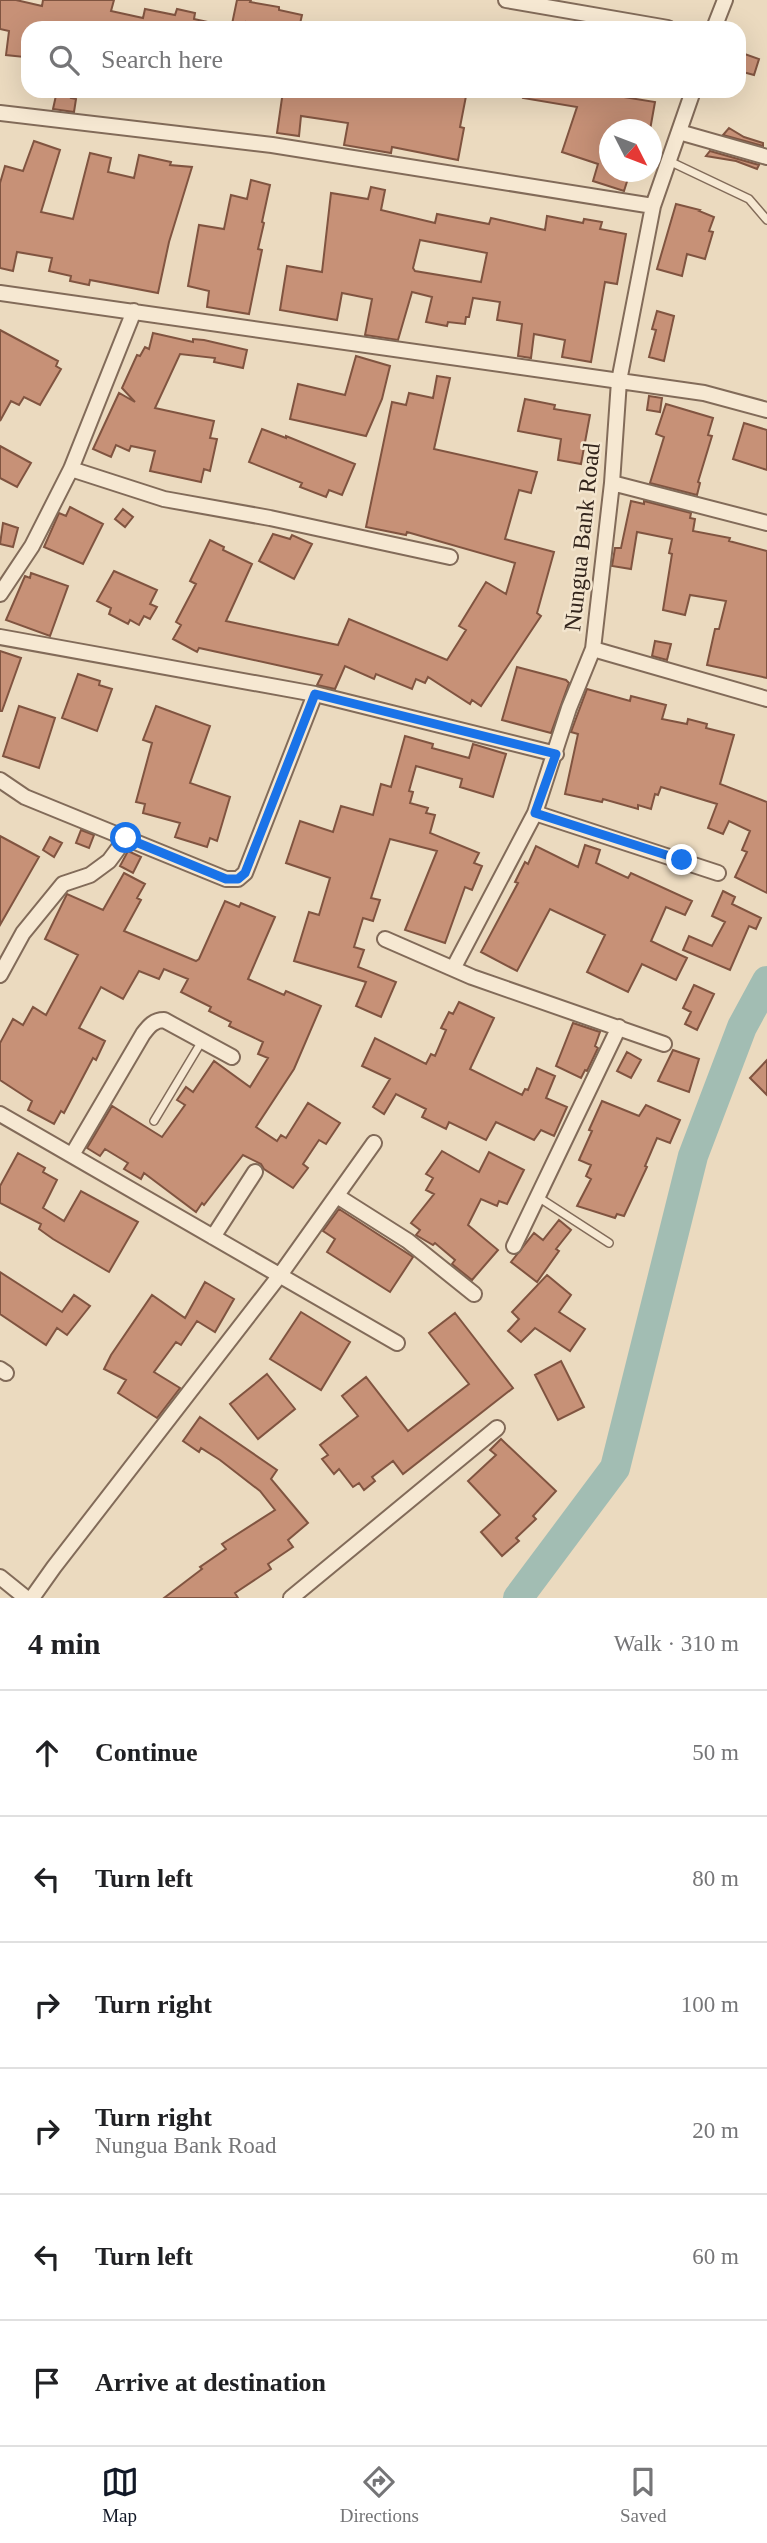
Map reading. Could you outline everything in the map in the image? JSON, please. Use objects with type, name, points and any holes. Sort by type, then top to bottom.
[{"type":"street","points":[[506,0],[628,21]]},
{"type":"street","points":[[717,21],[725,0]]},
{"type":"street","name":"Nungua Bank Road","points":[[454,967],[535,813],[569,708],[593,649],[612,483],[619,381],[653,206],[691,98]]},
{"type":"street","points":[[0,113],[272,145],[653,206]]},
{"type":"street","points":[[679,132],[767,157]]},
{"type":"street","points":[[0,293],[704,393],[767,410]]},
{"type":"street","points":[[0,594],[33,546],[71,469],[134,311]]},
{"type":"street","points":[[71,469],[164,499],[270,518],[450,557]]},
{"type":"street","points":[[612,483],[767,523]]},
{"type":"street","points":[[0,637],[315,694],[556,754]]},
{"type":"street","points":[[593,649],[767,699]]},
{"type":"street","points":[[0,780],[25,797],[226,879],[238,879],[245,873],[315,694]]},
{"type":"street","points":[[535,813],[718,873]]},
{"type":"street","points":[[0,975],[23,933],[63,884],[90,875],[109,861],[126,838]]},
{"type":"street","points":[[385,939],[472,977],[664,1044]]},
{"type":"street","points":[[72,1154],[151,1024],[164,1020],[232,1057]]},
{"type":"street","points":[[513,1246],[619,1027]]},
{"type":"street","points":[[0,1114],[397,1343]]},
{"type":"street","points":[[32,1598],[280,1275],[374,1143]]},
{"type":"street","points":[[213,1237],[255,1172]]},
{"type":"street","points":[[337,1196],[408,1241],[474,1294]]},
{"type":"street","points":[[290,1598],[497,1427]]},
{"type":"street","points":[[0,1577],[26,1598]]},
{"type":"lane","points":[[670,160],[749,199],[767,220]]},
{"type":"lane","points":[[154,1121],[202,1041]]},
{"type":"lane","points":[[537,1197],[609,1242]]},
{"type":"building","points":[[0,0],[16,0],[42,6],[43,0],[114,0],[111,11],[143,18],[145,9],[175,15],[177,9],[195,13],[194,19],[203,21],[21,21],[21,57],[6,55],[9,31],[0,29]]},
{"type":"building","points":[[237,0],[251,0],[250,2],[279,7],[279,10],[302,15],[301,21],[233,21]]},
{"type":"building","points":[[746,54],[759,59],[754,75],[746,73]]},
{"type":"building","points":[[55,98],[76,99],[74,112],[53,109]]},
{"type":"building","points":[[282,98],[466,98],[458,160],[392,147],[391,153],[344,145],[348,123],[301,116],[299,136],[277,133]]},
{"type":"building","points":[[523,98],[630,98],[655,102],[652,119],[599,119],[599,182],[627,182],[624,191],[593,181],[598,164],[562,152],[577,107]]},
{"type":"building","points":[[729,128],[744,137],[763,143],[763,146],[723,135]]},
{"type":"building","points":[[34,141],[60,150],[41,212],[73,219],[90,153],[111,158],[108,172],[134,178],[139,155],[171,162],[170,165],[192,167],[169,242],[158,293],[90,280],[89,285],[70,281],[71,276],[49,271],[52,258],[17,252],[13,271],[0,268],[0,183],[5,166],[23,171]]},
{"type":"building","points":[[710,151],[759,165],[757,169],[736,161],[706,156]]},
{"type":"building","points":[[251,180],[270,185],[258,249],[262,250],[249,314],[207,307],[209,291],[188,286],[199,225],[224,229],[231,195],[247,199]]},
{"type":"building","points":[[371,187],[385,190],[381,210],[435,223],[437,214],[489,224],[491,218],[545,230],[547,216],[583,223],[584,219],[602,222],[600,229],[626,234],[617,284],[605,282],[591,362],[562,357],[565,340],[534,334],[531,358],[518,356],[522,324],[497,320],[500,302],[473,298],[465,324],[448,322],[447,326],[426,322],[432,297],[412,292],[398,340],[365,335],[372,299],[342,293],[337,320],[280,310],[287,266],[322,272],[331,193],[368,199]],"holes":[[[420,240],[487,253],[481,282],[415,271],[413,268]]]},
{"type":"building","points":[[676,204],[714,217],[709,231],[713,232],[705,259],[687,254],[682,276],[657,269]]},
{"type":"building","points":[[657,311],[674,316],[664,361],[649,357],[656,330],[652,329]]},
{"type":"building","points":[[0,330],[58,361],[56,366],[61,369],[40,405],[24,397],[19,405],[11,401],[0,421]]},
{"type":"building","points":[[153,333],[193,342],[193,339],[204,340],[247,350],[243,368],[214,362],[215,358],[180,354],[155,408],[214,421],[210,438],[217,439],[210,471],[204,469],[201,482],[150,471],[155,451],[131,446],[129,451],[116,445],[111,457],[93,449],[119,393],[135,402],[122,388],[137,355],[140,356],[145,347],[149,349]]},
{"type":"building","points":[[356,356],[390,366],[382,399],[366,436],[290,419],[298,384],[345,395]]},
{"type":"building","points":[[437,376],[450,378],[434,449],[537,472],[531,493],[519,490],[505,539],[554,552],[537,613],[541,616],[481,706],[472,700],[470,704],[428,677],[425,683],[416,679],[412,689],[376,674],[374,679],[345,666],[335,689],[317,685],[322,675],[199,648],[197,652],[173,639],[181,625],[176,622],[196,584],[190,581],[210,540],[224,547],[223,550],[252,564],[226,621],[338,645],[349,619],[447,660],[466,630],[459,626],[486,582],[506,594],[515,563],[407,532],[406,535],[366,527],[392,402],[406,405],[409,393],[433,398]]},
{"type":"building","points":[[649,396],[662,398],[660,412],[647,410]]},
{"type":"building","points":[[525,399],[555,405],[554,409],[590,415],[581,464],[558,460],[561,439],[518,431]]},
{"type":"building","points":[[666,404],[713,418],[708,435],[712,436],[698,482],[697,495],[650,483],[664,437],[656,434]]},
{"type":"building","points":[[744,423],[767,430],[767,470],[733,459]]},
{"type":"building","points":[[262,429],[355,464],[342,495],[329,490],[326,497],[300,487],[302,483],[249,462]]},
{"type":"building","points":[[0,446],[31,463],[17,487],[0,478]]},
{"type":"building","points":[[631,501],[644,504],[644,501],[691,513],[690,518],[695,519],[693,531],[730,538],[729,541],[767,551],[767,678],[707,665],[715,629],[719,629],[726,601],[690,595],[685,615],[663,610],[672,539],[637,532],[631,569],[612,566],[615,548],[621,548]]},
{"type":"building","points":[[70,507],[103,524],[83,564],[44,547],[59,513],[66,516]]},
{"type":"building","points":[[123,509],[133,517],[125,527],[115,519]]},
{"type":"building","points":[[3,523],[18,528],[13,547],[0,544]]},
{"type":"building","points":[[273,534],[290,539],[292,535],[312,544],[294,579],[259,561]]},
{"type":"building","points":[[114,571],[157,590],[150,604],[157,607],[150,619],[144,616],[139,625],[130,620],[128,624],[109,614],[111,608],[97,601]]},
{"type":"building","points":[[31,573],[68,586],[50,636],[6,620],[25,576],[30,578]]},
{"type":"building","points":[[655,641],[671,644],[667,660],[652,656]]},
{"type":"building","points":[[0,651],[21,658],[2,711],[0,711]]},
{"type":"building","points":[[517,667],[569,683],[551,733],[502,720]]},
{"type":"building","points":[[78,674],[100,681],[99,685],[112,689],[97,731],[62,718]]},
{"type":"building","points":[[587,689],[630,701],[631,696],[666,705],[662,719],[687,724],[688,719],[707,724],[706,728],[734,735],[720,784],[767,802],[767,893],[735,877],[747,852],[742,850],[750,831],[729,821],[723,834],[708,828],[717,804],[661,787],[658,795],[655,794],[651,809],[638,805],[638,809],[603,799],[602,802],[565,794],[578,734],[571,732]]},
{"type":"building","points":[[19,706],[55,718],[39,768],[3,756]]},
{"type":"building","points":[[156,706],[210,726],[190,783],[230,797],[217,841],[210,838],[207,847],[175,837],[180,823],[143,813],[145,804],[136,802],[152,743],[143,740]]},
{"type":"building","points":[[405,736],[433,744],[432,748],[469,758],[473,744],[506,754],[493,797],[460,787],[462,779],[416,766],[409,791],[413,792],[410,803],[428,808],[426,813],[435,815],[430,833],[479,853],[474,863],[482,866],[472,890],[465,887],[445,943],[405,930],[437,851],[390,839],[371,898],[380,900],[373,921],[363,918],[354,947],[364,950],[358,967],[396,982],[381,1017],[356,1006],[366,982],[294,961],[309,912],[319,915],[330,878],[286,863],[300,821],[333,832],[341,806],[373,815],[381,784],[391,787]]},
{"type":"building","points":[[81,830],[94,835],[89,848],[76,843]]},
{"type":"building","points":[[0,836],[39,857],[0,925]]},
{"type":"building","points":[[50,837],[62,843],[54,857],[43,850]]},
{"type":"building","points":[[585,845],[600,850],[596,863],[628,878],[631,873],[692,901],[685,915],[666,907],[651,941],[687,958],[676,980],[642,964],[628,992],[587,972],[605,935],[550,909],[517,971],[481,952],[518,883],[515,882],[525,862],[528,864],[536,846],[578,867]]},
{"type":"building","points":[[128,851],[141,857],[133,873],[120,866]]},
{"type":"building","points":[[124,873],[145,884],[137,898],[141,900],[124,931],[196,961],[225,901],[239,907],[241,903],[275,917],[248,979],[284,995],[286,991],[321,1006],[294,1069],[256,1127],[277,1141],[281,1135],[286,1138],[308,1103],[340,1123],[326,1144],[319,1140],[303,1164],[308,1168],[293,1188],[264,1169],[261,1164],[243,1155],[196,1212],[144,1173],[141,1179],[124,1169],[128,1163],[105,1149],[100,1156],[87,1148],[112,1106],[162,1137],[185,1105],[177,1100],[186,1087],[193,1092],[214,1061],[250,1087],[268,1058],[258,1054],[263,1042],[229,1026],[231,1022],[209,1011],[211,1007],[181,992],[188,979],[164,969],[159,979],[139,971],[123,999],[101,987],[79,1028],[105,1041],[64,1113],[61,1111],[54,1124],[28,1110],[32,1101],[0,1080],[0,1043],[13,1019],[23,1025],[33,1007],[46,1015],[78,955],[45,939],[67,894],[103,910]]},
{"type":"building","points":[[723,891],[735,897],[732,904],[761,918],[756,929],[749,926],[730,970],[683,950],[689,936],[712,946],[725,922],[712,916]]},
{"type":"building","points":[[694,985],[714,994],[697,1030],[685,1024],[691,1012],[683,1008]]},
{"type":"building","points":[[459,1002],[494,1018],[470,1069],[522,1095],[525,1089],[528,1090],[537,1068],[555,1076],[546,1098],[567,1107],[554,1136],[541,1130],[534,1140],[496,1122],[486,1140],[449,1122],[446,1129],[422,1117],[426,1109],[396,1094],[384,1114],[373,1107],[390,1079],[362,1066],[375,1038],[426,1064],[431,1054],[435,1056],[446,1030],[441,1028],[449,1012],[453,1014]]},
{"type":"building","points":[[573,1023],[600,1032],[595,1046],[598,1048],[581,1078],[556,1066]]},
{"type":"building","points":[[673,1050],[699,1059],[689,1092],[658,1081]]},
{"type":"building","points":[[627,1052],[641,1060],[631,1078],[617,1071]]},
{"type":"building","points":[[767,1060],[767,1095],[750,1078]]},
{"type":"building","points":[[602,1101],[639,1116],[646,1105],[680,1120],[670,1143],[657,1138],[624,1216],[617,1214],[615,1218],[577,1206],[591,1179],[586,1176],[591,1165],[579,1160]]},
{"type":"building","points":[[442,1151],[479,1172],[489,1152],[524,1170],[507,1204],[499,1201],[497,1206],[481,1199],[468,1225],[498,1250],[472,1280],[452,1264],[455,1260],[435,1243],[433,1245],[416,1235],[420,1230],[411,1223],[434,1194],[426,1190],[433,1178],[426,1174]]},
{"type":"building","points":[[18,1153],[45,1168],[43,1172],[57,1180],[43,1208],[64,1221],[81,1191],[138,1222],[109,1272],[53,1239],[39,1229],[41,1224],[0,1203],[0,1186]]},
{"type":"building","points":[[339,1209],[413,1257],[390,1292],[327,1252],[335,1239],[323,1231]]},
{"type":"building","points":[[559,1220],[571,1230],[556,1249],[559,1251],[537,1282],[511,1262],[534,1233],[543,1240]]},
{"type":"building","points":[[0,1272],[62,1312],[74,1295],[90,1306],[67,1335],[57,1328],[46,1345],[0,1314]]},
{"type":"building","points":[[547,1275],[571,1295],[559,1312],[585,1329],[570,1351],[535,1328],[521,1342],[508,1331],[519,1319],[512,1312]]},
{"type":"building","points":[[205,1282],[234,1299],[215,1332],[197,1321],[181,1345],[176,1342],[154,1372],[180,1388],[157,1418],[118,1393],[126,1380],[104,1369],[152,1295],[185,1318]]},
{"type":"building","points":[[301,1312],[350,1342],[321,1390],[270,1359]]},
{"type":"building","points":[[455,1313],[513,1388],[403,1474],[393,1461],[372,1477],[375,1481],[364,1490],[359,1483],[353,1487],[339,1469],[334,1474],[322,1459],[328,1455],[320,1445],[358,1416],[342,1396],[366,1377],[408,1431],[469,1384],[429,1333]]},
{"type":"building","points":[[561,1361],[584,1407],[558,1420],[535,1375]]},
{"type":"building","points":[[267,1374],[295,1409],[258,1439],[230,1404]]},
{"type":"building","points":[[200,1417],[277,1470],[271,1479],[308,1523],[288,1540],[293,1547],[268,1564],[271,1569],[235,1593],[238,1598],[164,1598],[226,1549],[222,1544],[275,1510],[260,1491],[220,1460],[201,1448],[199,1452],[183,1441]]},
{"type":"building","points":[[501,1439],[556,1491],[533,1516],[536,1519],[516,1538],[519,1541],[502,1556],[481,1532],[500,1515],[468,1481],[496,1455],[490,1450]]},
{"type":"waterway","points":[[518,1598],[615,1468],[693,1156],[742,1027],[767,981]]},
{"type":"route","points":[[126,838],[226,879],[238,879],[245,873],[315,694],[556,754],[535,813],[682,860]]}]
